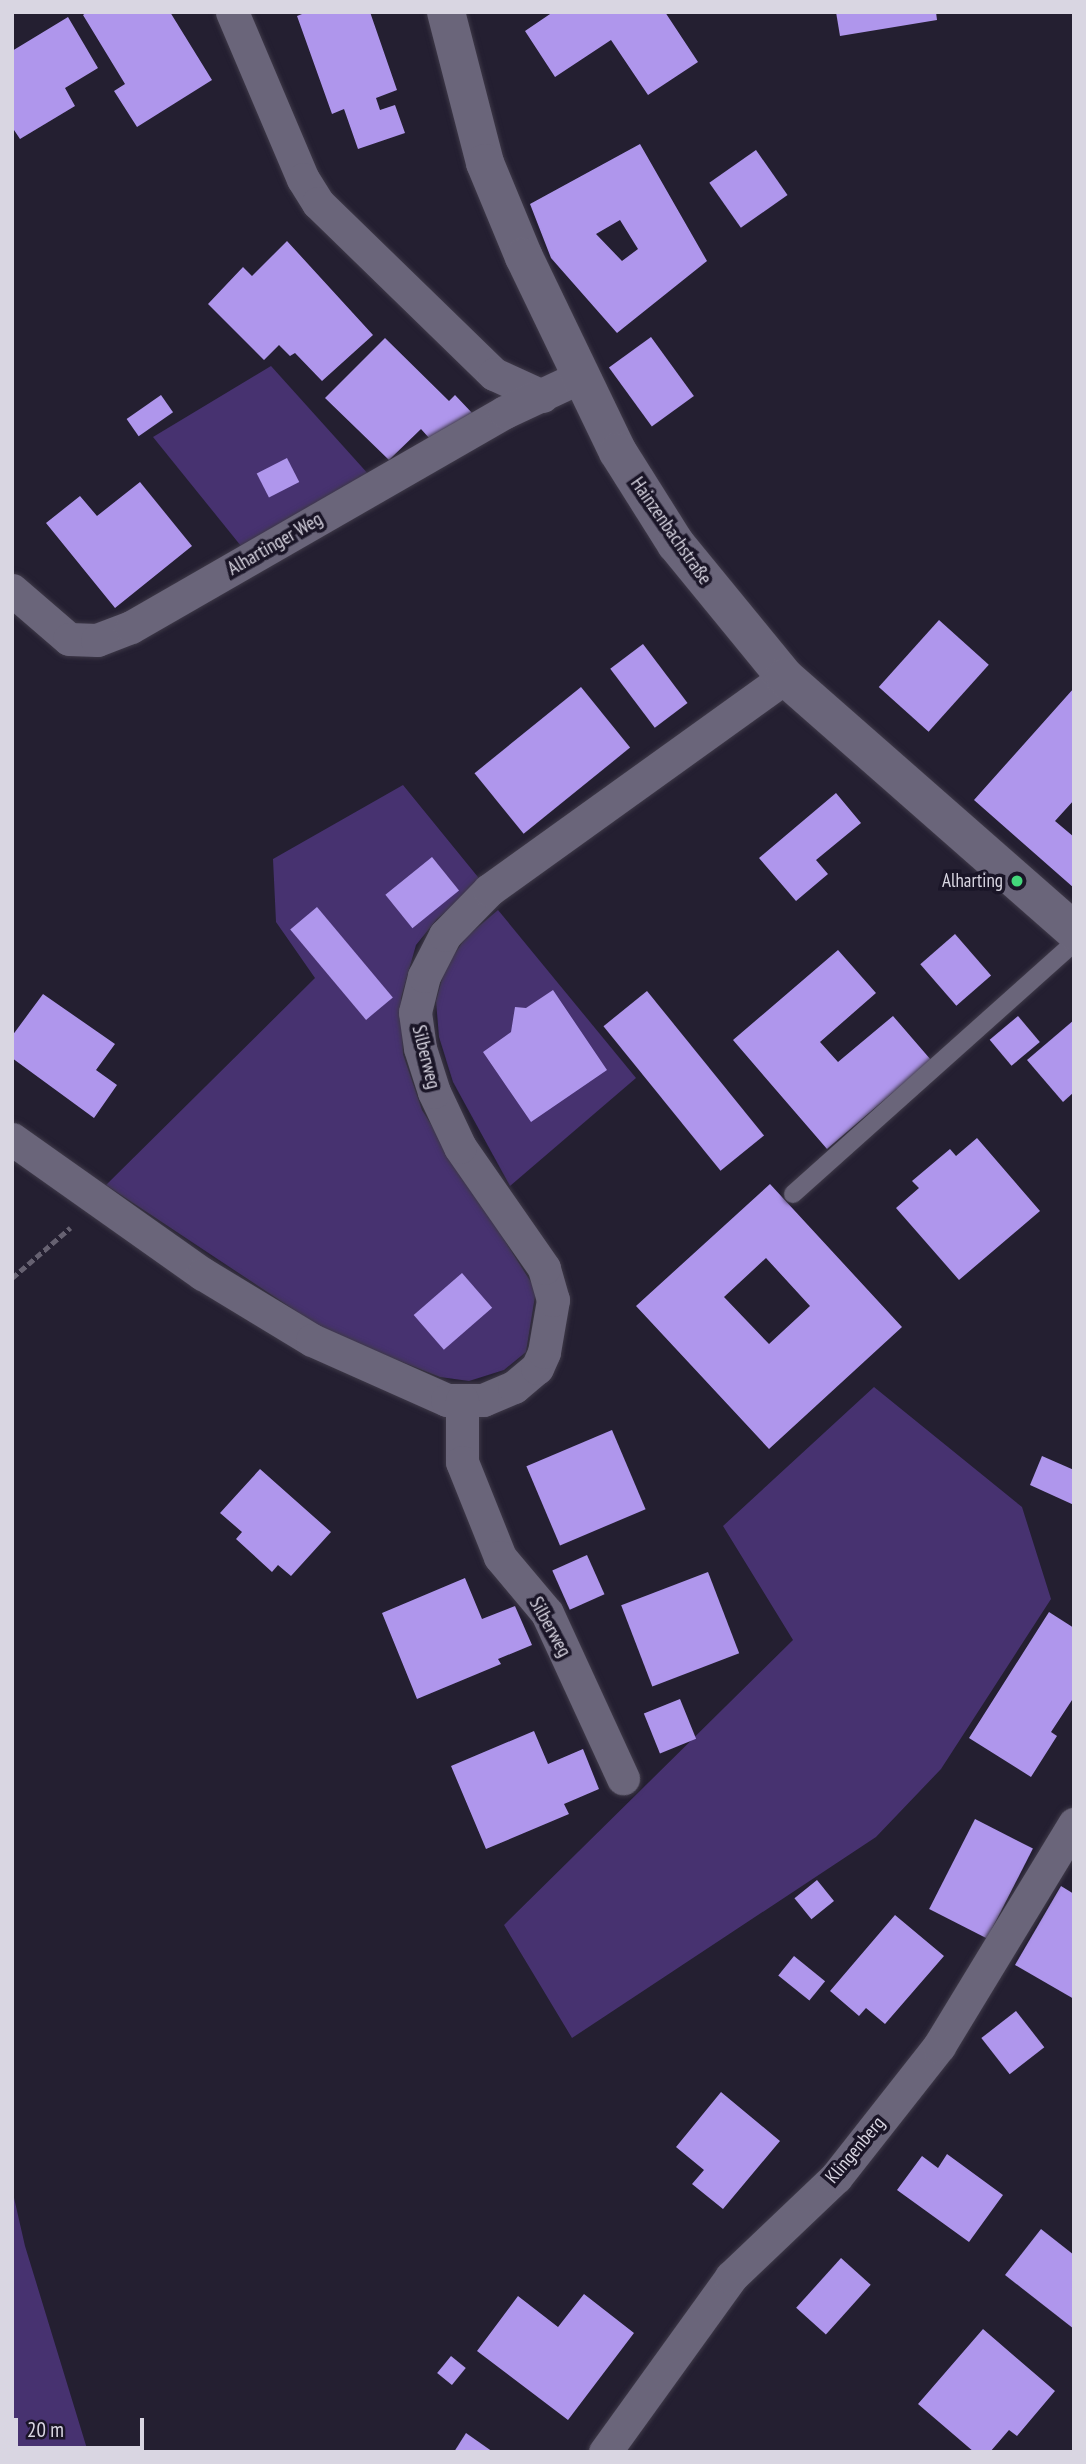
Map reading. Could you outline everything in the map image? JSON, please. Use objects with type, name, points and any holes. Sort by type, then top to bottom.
[{"type":"street","points":[[232,12],[303,179],[318,203],[494,374],[542,396]]},
{"type":"street","name":"Hainzenbachstraße","points":[[446,12],[485,163],[578,378],[618,452],[676,544],[785,677],[1074,931]]},
{"type":"street","name":"Alhartinger Weg","points":[[12,590],[69,639],[97,640],[131,627],[505,412],[578,378]]},
{"type":"street","name":"Silberweg","points":[[12,1139],[203,1274],[313,1340],[447,1400],[483,1400],[514,1387],[537,1368],[550,1338],[553,1300],[544,1268],[460,1147],[434,1092],[420,1048],[415,1012],[424,976],[445,935],[489,890],[785,677]]},
{"type":"street","name":"Silberweg","points":[[463,1400],[462,1462],[500,1558],[547,1613],[623,1778]]},
{"type":"street","name":"Klingenberg","points":[[605,2452],[732,2277],[836,2177],[939,2046],[1074,1824]]},
{"type":"lane","points":[[793,1194],[1074,943]]},
{"type":"path","points":[[12,1278],[66,1233],[94,1197]]},
{"type":"shaded area","points":[[271,366],[370,476],[241,546],[153,437]]},
{"type":"shaded area","points":[[403,785],[482,882],[437,919],[416,945],[401,998],[403,1054],[422,1110],[536,1290],[526,1352],[504,1370],[469,1381],[440,1377],[329,1333],[106,1185],[315,978],[276,922],[273,859]]},
{"type":"shaded area","points":[[498,910],[636,1078],[510,1186],[453,1082],[439,1037],[436,1001],[445,968],[466,937]]},
{"type":"shaded area","points":[[874,1387],[1022,1507],[1051,1599],[941,1769],[876,1837],[572,2038],[504,1925],[793,1640],[723,1526]]},
{"type":"shaded area","points":[[12,2189],[25,2246],[88,2452],[12,2452]]},
{"type":"building","points":[[87,12],[170,12],[212,80],[137,127],[114,91],[125,84],[83,15]]},
{"type":"building","points":[[307,12],[370,12],[397,90],[376,98],[380,110],[395,105],[405,133],[358,149],[344,109],[332,114],[297,16]]},
{"type":"building","points":[[553,12],[665,12],[698,62],[648,95],[611,40],[555,77],[525,31]]},
{"type":"building","points":[[836,12],[936,12],[937,20],[840,36]]},
{"type":"building","points":[[68,17],[98,68],[65,88],[75,106],[20,139],[12,127],[12,51]]},
{"type":"building","points":[[640,144],[707,261],[617,333],[551,258],[530,204]],"holes":[[[620,220],[638,249],[622,261],[596,234]]]},
{"type":"building","points":[[756,150],[788,195],[741,228],[709,183]]},
{"type":"building","points":[[287,241],[373,335],[322,381],[295,353],[290,356],[279,345],[264,360],[208,304],[243,267],[252,276]]},
{"type":"building","points":[[651,337],[694,396],[652,427],[609,368]]},
{"type":"building","points":[[385,338],[449,401],[455,395],[473,414],[430,439],[421,429],[389,460],[325,398]]},
{"type":"building","points":[[161,395],[173,412],[139,436],[127,419]]},
{"type":"building","points":[[287,458],[299,482],[269,497],[257,473]]},
{"type":"building","points":[[140,482],[192,546],[115,608],[46,523],[80,496],[97,516]]},
{"type":"building","points":[[939,620],[989,665],[929,732],[879,687]]},
{"type":"building","points":[[643,644],[688,703],[655,728],[610,669]]},
{"type":"building","points":[[581,687],[630,748],[524,834],[475,773]]},
{"type":"building","points":[[1074,688],[1074,800],[1055,821],[1074,837],[1074,888],[974,800]]},
{"type":"building","points":[[836,793],[861,823],[816,860],[828,874],[796,901],[759,858]]},
{"type":"building","points":[[432,857],[459,890],[412,928],[385,895]]},
{"type":"building","points":[[317,907],[393,997],[366,1020],[290,929]]},
{"type":"building","points":[[955,934],[991,976],[956,1006],[920,964]]},
{"type":"building","points":[[838,950],[876,993],[820,1042],[838,1062],[893,1016],[931,1060],[827,1149],[733,1040]]},
{"type":"building","points":[[553,990],[607,1070],[531,1122],[483,1052],[511,1032],[515,1007],[526,1008]]},
{"type":"building","points":[[647,991],[764,1136],[721,1171],[603,1026]]},
{"type":"building","points":[[43,994],[115,1044],[96,1070],[117,1085],[94,1118],[12,1058],[12,1036]]},
{"type":"building","points":[[1018,1016],[1040,1042],[1012,1066],[990,1040]]},
{"type":"building","points":[[1074,1020],[1074,1092],[1063,1102],[1027,1060]]},
{"type":"building","points":[[977,1138],[1040,1211],[959,1280],[896,1208],[919,1188],[912,1181],[950,1149],[956,1156]]},
{"type":"building","points":[[770,1184],[902,1327],[769,1449],[636,1306]],"holes":[[[766,1258],[810,1306],[769,1344],[724,1297]]]},
{"type":"building","points":[[462,1273],[492,1308],[444,1350],[414,1315]]},
{"type":"building","points":[[612,1430],[646,1509],[560,1546],[526,1466]]},
{"type":"building","points":[[1042,1456],[1074,1470],[1074,1505],[1030,1485]]},
{"type":"building","points":[[260,1469],[331,1532],[291,1576],[278,1565],[272,1572],[236,1539],[242,1532],[220,1513]]},
{"type":"building","points":[[587,1555],[604,1594],[570,1610],[552,1570]]},
{"type":"building","points":[[708,1572],[739,1653],[652,1687],[621,1605]]},
{"type":"building","points":[[465,1578],[482,1619],[515,1606],[532,1645],[498,1659],[501,1664],[417,1699],[382,1613]]},
{"type":"building","points":[[1049,1612],[1074,1628],[1074,1697],[1051,1732],[1057,1736],[1031,1777],[969,1738]]},
{"type":"building","points":[[680,1699],[696,1739],[660,1753],[644,1714]]},
{"type":"building","points":[[534,1731],[548,1764],[583,1749],[599,1789],[564,1804],[569,1814],[486,1849],[451,1766]]},
{"type":"building","points":[[975,1819],[1033,1849],[987,1939],[929,1909]]},
{"type":"building","points":[[817,1880],[834,1901],[811,1919],[794,1898]]},
{"type":"building","points":[[1061,1886],[1074,1894],[1074,1999],[1015,1965]]},
{"type":"building","points":[[895,1915],[944,1956],[885,2024],[866,2008],[859,2016],[830,1991]]},
{"type":"building","points":[[794,1956],[825,1981],[809,2001],[778,1975]]},
{"type":"building","points":[[1016,2011],[1044,2047],[1010,2074],[981,2038]]},
{"type":"building","points":[[721,2092],[780,2141],[723,2209],[692,2184],[704,2170],[676,2147]]},
{"type":"building","points":[[947,2154],[1003,2195],[969,2242],[897,2190],[922,2156],[938,2168]]},
{"type":"building","points":[[1041,2229],[1074,2255],[1074,2329],[1005,2275]]},
{"type":"building","points":[[841,2258],[871,2285],[826,2335],[796,2308]]},
{"type":"building","points":[[584,2294],[634,2333],[568,2420],[477,2351],[518,2296],[558,2327]]},
{"type":"building","points":[[983,2329],[1055,2391],[1017,2436],[1009,2430],[990,2452],[974,2452],[918,2404]]},
{"type":"building","points":[[451,2356],[466,2368],[452,2385],[437,2373]]},
{"type":"building","points":[[466,2433],[493,2452],[454,2452]]},
{"type":"place","name":"Alharting","points":[[1017,881]]}]
